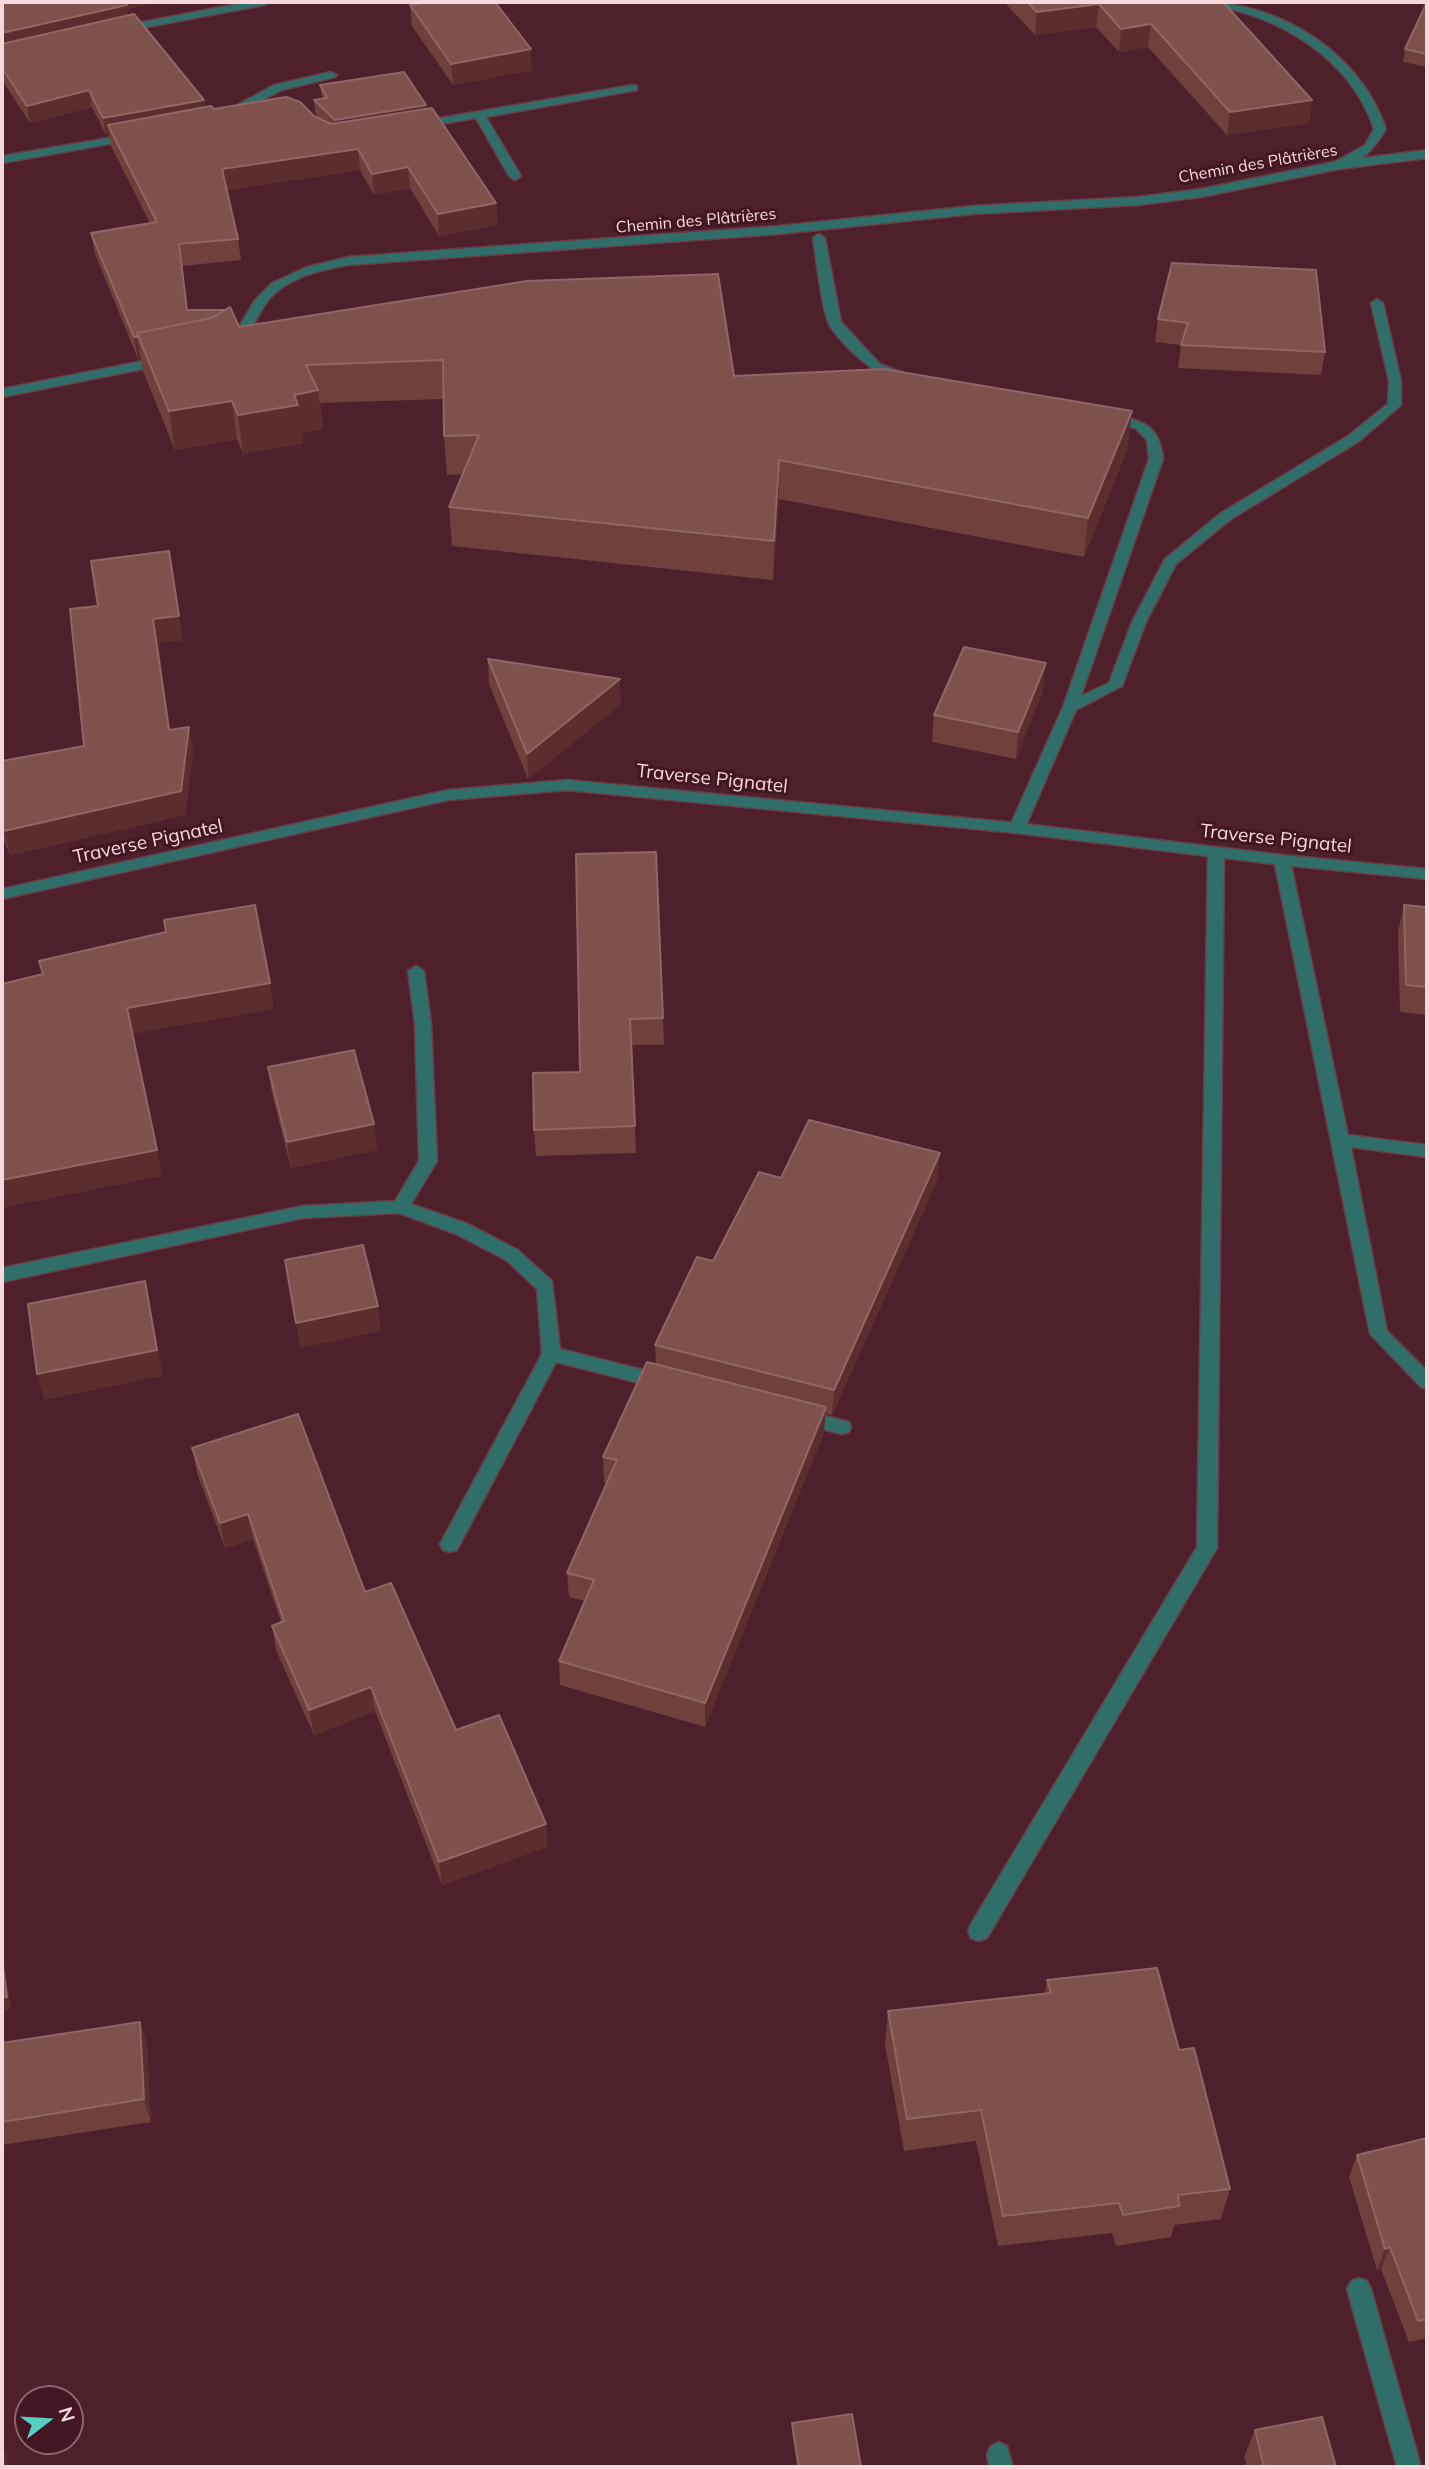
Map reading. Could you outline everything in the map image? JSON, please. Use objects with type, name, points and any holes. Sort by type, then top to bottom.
[{"type":"street","points":[[102,33],[197,12],[264,2]]},
{"type":"street","points":[[1207,2],[1256,10],[1284,22],[1313,41],[1337,62],[1363,93],[1376,112],[1380,129],[1370,147],[1339,165]]},
{"type":"street","points":[[256,115],[216,122],[278,87],[331,75]]},
{"type":"street","points":[[402,128],[633,88]]},
{"type":"street","points":[[479,114],[515,176]]},
{"type":"street","points":[[2,160],[145,135]]},
{"type":"street","name":"Chemin des Plâtrières","points":[[219,346],[237,338],[250,323],[259,302],[280,284],[317,267],[348,261],[554,248],[973,211],[1138,201],[1201,193],[1339,165],[1427,154]]},
{"type":"street","points":[[819,237],[835,323],[875,367],[911,379]]},
{"type":"street","points":[[1070,707],[1115,686],[1139,622],[1170,562],[1226,516],[1353,439],[1394,405],[1395,381],[1377,303]]},
{"type":"street","points":[[2,393],[170,359]]},
{"type":"street","points":[[1017,828],[1070,707],[1156,459],[1154,439],[1139,425],[1094,416]]},
{"type":"street","name":"Traverse Pignatel","points":[[2,894],[448,795],[567,785],[1017,828],[1282,860],[1427,874]]},
{"type":"street","points":[[979,1931],[1207,1548],[1216,852]]},
{"type":"street","points":[[1282,860],[1379,1334],[1427,1382]]},
{"type":"street","points":[[400,1207],[428,1161],[423,1024],[416,971]]},
{"type":"street","points":[[1341,1140],[1427,1151]]},
{"type":"street","points":[[2,1275],[303,1212],[400,1207],[462,1230],[512,1255],[546,1286],[551,1354],[450,1544]]},
{"type":"street","points":[[551,1354],[683,1387]]},
{"type":"street","points":[[789,1414],[842,1427]]},
{"type":"street","points":[[1359,2289],[1409,2467]]},
{"type":"building","points":[[2,2],[124,2],[127,5],[2,33]]},
{"type":"building","points":[[430,2],[495,2],[531,49],[451,64],[410,5]]},
{"type":"building","points":[[1027,2],[1223,2],[1312,100],[1230,112],[1151,24],[1121,29],[1099,4],[1037,12]]},
{"type":"building","points":[[1427,2],[1427,54],[1405,49]]},
{"type":"building","points":[[134,14],[204,100],[103,118],[89,90],[27,106],[2,68],[2,44]]},
{"type":"building","points":[[404,72],[426,105],[335,120],[314,100],[327,98],[320,85]]},
{"type":"building","points":[[286,97],[300,102],[314,116],[331,124],[432,108],[496,203],[438,214],[408,167],[372,174],[358,149],[222,169],[238,239],[179,244],[187,310],[226,310],[211,318],[137,333],[137,337],[134,337],[91,233],[157,222],[108,125],[211,106],[214,109]]},
{"type":"building","points":[[1172,263],[1316,270],[1325,352],[1181,345],[1188,323],[1158,319]]},
{"type":"building","points":[[718,274],[734,376],[883,369],[1132,411],[1088,518],[779,460],[774,541],[449,507],[479,435],[444,436],[443,360],[306,365],[318,390],[294,395],[298,405],[238,415],[232,401],[169,411],[137,333],[211,318],[230,307],[239,327],[527,281]]},
{"type":"building","points":[[169,551],[179,616],[153,619],[169,730],[189,727],[181,791],[4,831],[2,761],[84,746],[70,609],[98,606],[91,561]]},
{"type":"building","points":[[964,647],[1046,663],[1018,732],[934,715]]},
{"type":"building","points":[[488,659],[620,679],[527,754]]},
{"type":"building","points":[[656,852],[663,1018],[630,1019],[635,1126],[534,1130],[533,1073],[580,1072],[576,854]]},
{"type":"building","points":[[255,905],[270,983],[127,1008],[157,1150],[2,1180],[2,984],[43,974],[39,961],[166,932],[164,920]]},
{"type":"building","points":[[1404,905],[1427,907],[1427,987],[1406,985]]},
{"type":"building","points":[[354,1050],[374,1124],[287,1142],[268,1067]]},
{"type":"building","points":[[809,1120],[940,1153],[834,1390],[655,1345],[697,1257],[713,1261],[759,1172],[781,1178]]},
{"type":"building","points":[[363,1245],[378,1306],[296,1323],[285,1260]]},
{"type":"building","points":[[145,1281],[157,1350],[37,1374],[28,1304]]},
{"type":"building","points":[[647,1362],[826,1407],[705,1703],[559,1661],[594,1580],[567,1573],[617,1460],[603,1457]]},
{"type":"building","points":[[298,1414],[365,1592],[391,1583],[456,1730],[499,1715],[546,1824],[439,1862],[371,1687],[309,1710],[272,1626],[284,1621],[248,1514],[220,1523],[192,1448]]},
{"type":"building","points":[[2,1962],[7,1997],[2,1998]]},
{"type":"building","points":[[1157,1968],[1179,2050],[1194,2048],[1230,2189],[1178,2195],[1179,2206],[1123,2215],[1119,2203],[1003,2216],[981,2110],[907,2119],[888,2011],[1051,1993],[1047,1980]]},
{"type":"building","points":[[140,2022],[144,2099],[2,2122],[2,2043]]},
{"type":"building","points":[[1427,2138],[1427,2319],[1418,2321],[1390,2247],[1385,2249],[1357,2155]]},
{"type":"building","points":[[852,2414],[861,2467],[799,2467],[792,2423]]},
{"type":"building","points":[[1322,2417],[1336,2467],[1264,2467],[1255,2430]]}]
